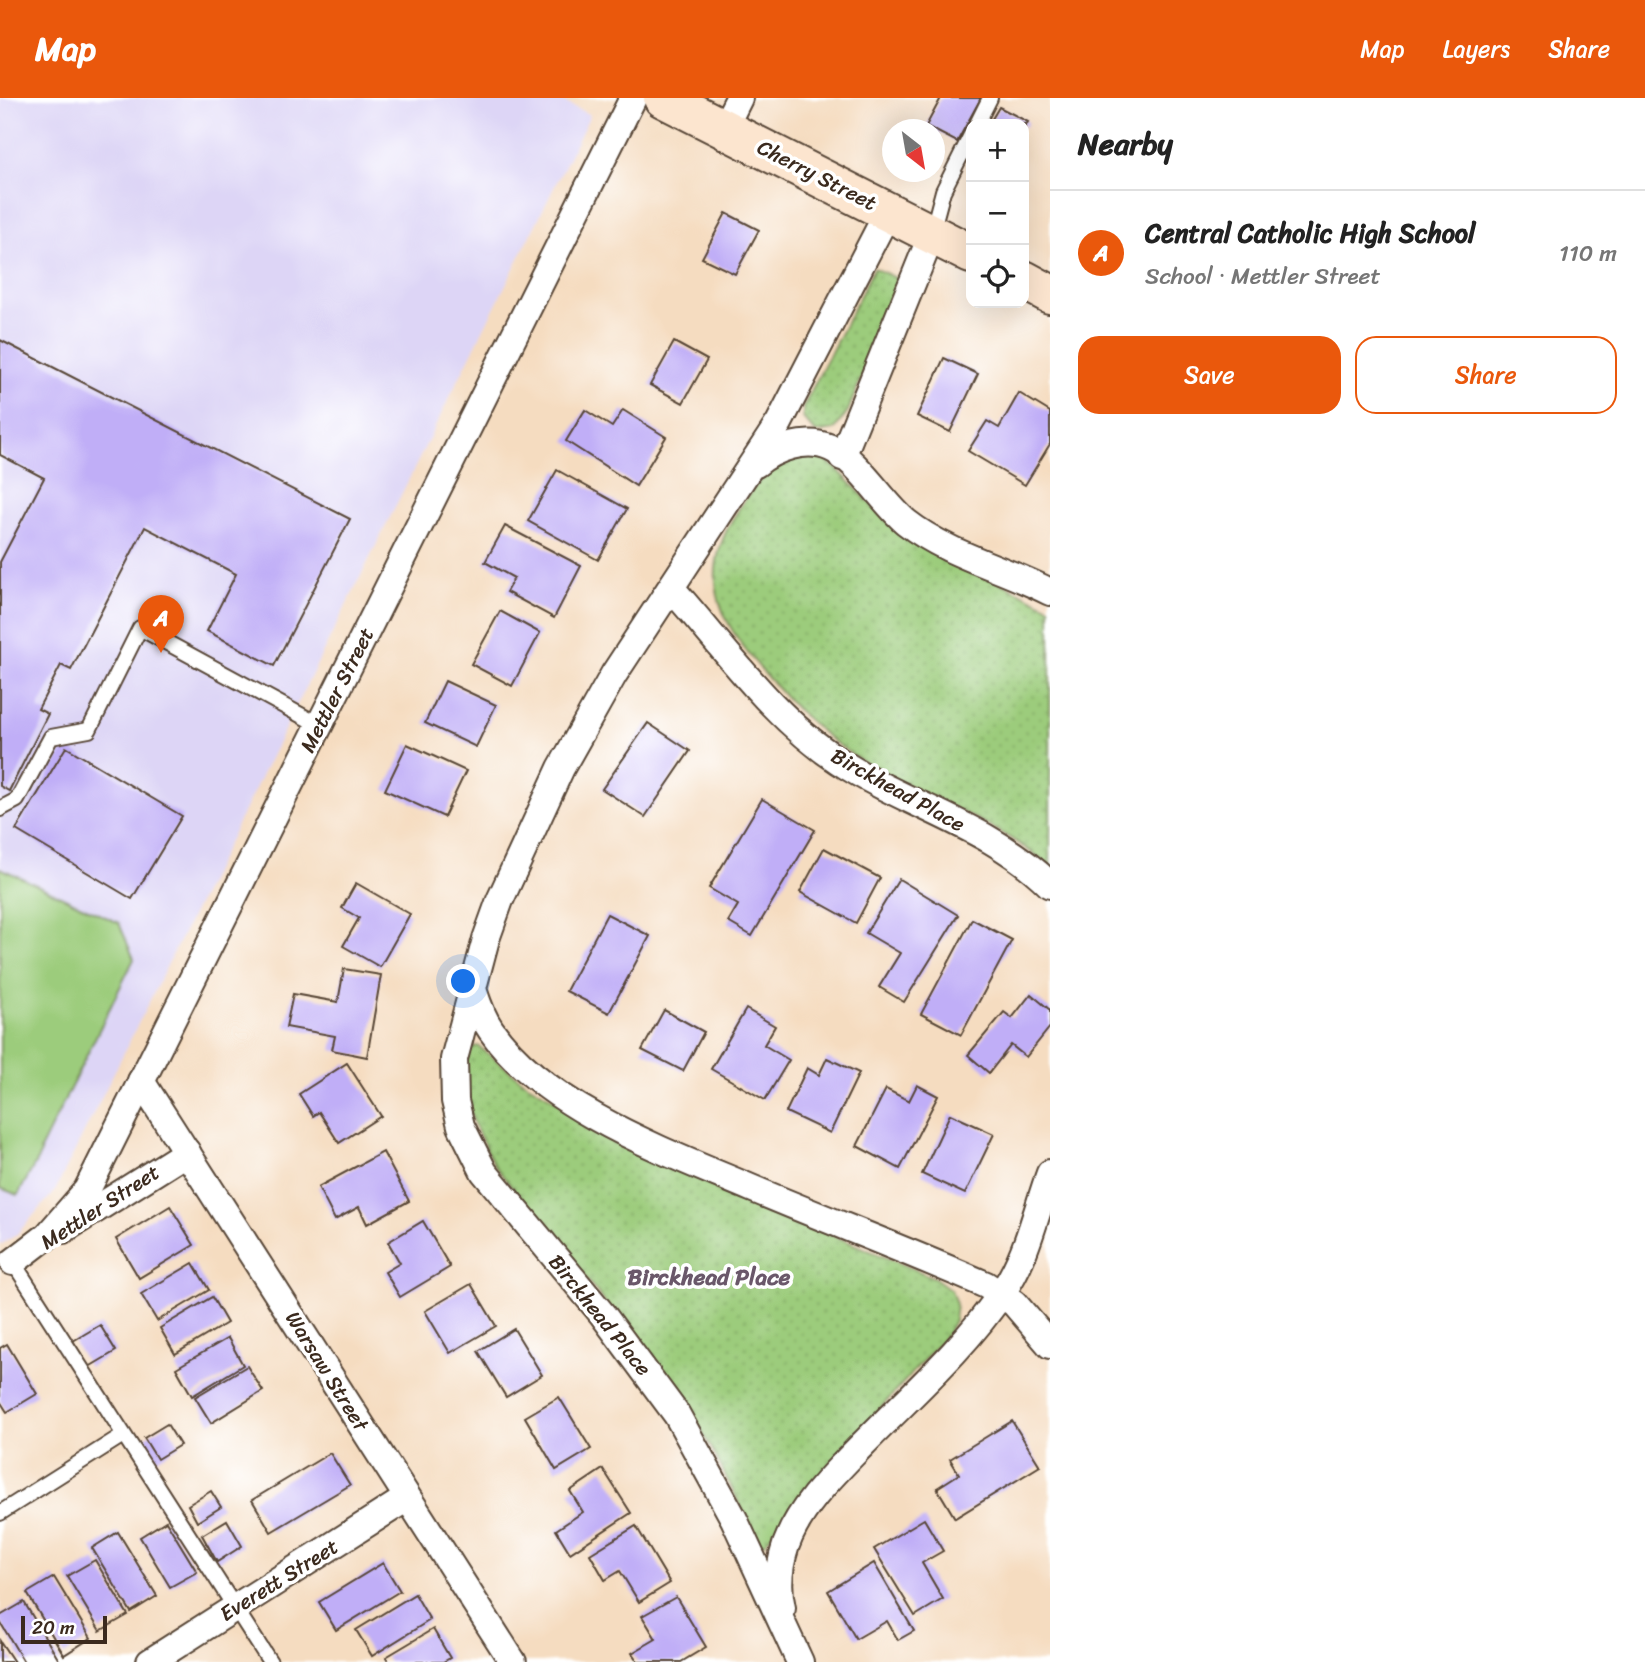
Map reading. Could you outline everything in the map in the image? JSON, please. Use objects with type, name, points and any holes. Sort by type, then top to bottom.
[{"type":"main road","name":"Cherry Street","points":[[663,98],[731,113],[888,212],[966,251]]},
{"type":"main road","points":[[1029,283],[1050,294]]},
{"type":"street","name":"Mettler Street","points":[[7,1267],[47,1236],[87,1190],[633,98]]},
{"type":"street","name":"Birckhead Place","points":[[795,1651],[734,1519],[677,1415],[603,1315],[504,1198],[471,1149],[455,1101],[454,1059],[472,986],[500,900],[561,768],[614,674],[750,470],[798,391],[888,212]]},
{"type":"street","points":[[842,457],[932,234]]},
{"type":"street","name":"Birckhead Place","points":[[750,470],[765,456],[799,444],[816,444],[832,449],[888,505],[923,534],[1050,592]]},
{"type":"street","name":"Birckhead Place","points":[[672,589],[792,723],[815,743],[862,776],[998,845],[1023,861],[1050,885]]},
{"type":"street","points":[[472,986],[491,1030],[510,1052],[531,1071],[588,1112],[673,1156],[1002,1293],[1023,1312],[1050,1345]]},
{"type":"street","name":"Warsaw Street","points":[[141,1081],[513,1662]]},
{"type":"street","name":"Mettler Street","points":[[7,1267],[187,1152]]},
{"type":"street","name":"Birckhead Place","points":[[795,1651],[778,1591],[780,1566],[794,1528],[842,1466],[967,1337],[1002,1293],[1017,1267],[1050,1173]]},
{"type":"street","name":"Everett Street","points":[[150,1662],[407,1498]]},
{"type":"lane","points":[[979,119],[990,98]]},
{"type":"lane","points":[[932,234],[943,191],[966,145]]},
{"type":"lane","points":[[0,808],[18,800],[51,737],[89,730],[140,628],[320,725]]},
{"type":"lane","points":[[7,1267],[123,1435],[270,1662]]},
{"type":"lane","points":[[0,1513],[123,1435]]},
{"type":"shaded area","points":[[0,98],[556,98],[590,115],[55,1191],[16,1235],[0,1245]]},
{"type":"green space","points":[[874,268],[900,280],[848,411],[834,430],[816,433],[803,418],[803,407]]},
{"type":"green space","points":[[814,457],[826,460],[839,471],[899,533],[1050,607],[1050,867],[1001,833],[869,765],[834,742],[805,717],[770,680],[727,621],[719,601],[717,559],[724,537],[737,512],[768,473],[788,462]]},
{"type":"green space","points":[[0,868],[119,923],[134,959],[40,1150],[41,1153],[18,1195],[0,1188]]},
{"type":"green space","points":[[478,1046],[523,1081],[669,1167],[935,1278],[951,1290],[956,1304],[954,1320],[948,1333],[798,1500],[765,1543],[759,1543],[711,1447],[665,1376],[494,1165],[473,1122],[467,1099],[466,1061],[472,1048]]},
{"type":"building","points":[[941,98],[981,98],[970,119],[966,119],[966,126],[957,142],[945,136],[945,119],[930,119]]},
{"type":"building","points":[[999,107],[1022,119],[992,119]]},
{"type":"building","points":[[726,213],[759,230],[735,274],[702,258]]},
{"type":"building","points":[[0,340],[350,519],[274,666],[207,631],[236,574],[145,527],[71,670],[61,665],[38,709],[48,714],[9,791],[0,786],[0,562],[44,478],[0,455]]},
{"type":"building","points":[[674,342],[707,360],[683,403],[650,385]]},
{"type":"building","points":[[944,358],[978,374],[950,432],[917,416]]},
{"type":"building","points":[[1019,393],[1050,412],[1050,444],[1025,485],[968,451],[987,421],[999,428]]},
{"type":"building","points":[[585,410],[612,427],[623,410],[666,437],[636,486],[566,441]]},
{"type":"building","points":[[557,470],[627,509],[598,560],[528,521]]},
{"type":"building","points":[[505,526],[581,566],[554,618],[506,592],[514,578],[485,562]]},
{"type":"building","points":[[500,611],[540,633],[512,686],[471,664]]},
{"type":"building","points":[[445,681],[496,705],[476,747],[425,723]]},
{"type":"building","points":[[648,723],[690,751],[645,817],[602,789]]},
{"type":"building","points":[[407,744],[466,771],[444,817],[385,790]]},
{"type":"building","points":[[66,747],[182,816],[132,899],[16,830]]},
{"type":"building","points":[[762,799],[815,830],[752,936],[728,922],[738,905],[709,888]]},
{"type":"building","points":[[824,848],[880,878],[856,923],[800,892]]},
{"type":"building","points":[[899,879],[958,915],[904,1002],[879,987],[900,953],[866,933]]},
{"type":"building","points":[[356,883],[410,914],[380,967],[343,946],[359,918],[342,908]]},
{"type":"building","points":[[607,914],[650,936],[609,1013],[566,991]]},
{"type":"building","points":[[972,919],[1012,940],[961,1035],[921,1014]]},
{"type":"building","points":[[344,969],[381,975],[367,1057],[332,1050],[335,1036],[286,1027],[293,994],[338,1002]]},
{"type":"building","points":[[1031,994],[1050,1010],[1050,1027],[1026,1057],[1011,1045],[989,1073],[968,1055],[1004,1012],[1012,1018]]},
{"type":"building","points":[[746,1009],[775,1026],[764,1045],[789,1060],[765,1100],[711,1069]]},
{"type":"building","points":[[664,1010],[704,1032],[683,1071],[642,1050]]},
{"type":"building","points":[[827,1058],[859,1073],[830,1133],[786,1112],[807,1068],[819,1075]]},
{"type":"building","points":[[347,1063],[381,1116],[339,1143],[319,1112],[313,1116],[299,1094]]},
{"type":"building","points":[[917,1085],[938,1096],[900,1169],[857,1146],[886,1089],[909,1101]]},
{"type":"building","points":[[950,1114],[994,1134],[965,1194],[922,1174]]},
{"type":"building","points":[[383,1152],[409,1201],[367,1224],[359,1207],[335,1220],[318,1187]]},
{"type":"building","points":[[170,1206],[194,1245],[139,1278],[116,1239]]},
{"type":"building","points":[[423,1221],[450,1267],[400,1297],[385,1272],[400,1263],[388,1242]]},
{"type":"building","points":[[193,1263],[209,1290],[157,1321],[141,1294]]},
{"type":"building","points":[[471,1284],[496,1326],[450,1353],[425,1311]]},
{"type":"building","points":[[212,1297],[227,1323],[175,1354],[160,1328]]},
{"type":"building","points":[[100,1325],[116,1351],[89,1367],[73,1341]]},
{"type":"building","points":[[514,1329],[542,1375],[506,1397],[478,1351]]},
{"type":"building","points":[[228,1338],[243,1365],[192,1396],[176,1368]]},
{"type":"building","points":[[7,1344],[37,1394],[7,1412],[0,1401],[0,1348]]},
{"type":"building","points":[[247,1366],[263,1391],[211,1423],[195,1397]]},
{"type":"building","points":[[559,1397],[591,1449],[556,1470],[525,1417]]},
{"type":"building","points":[[1012,1421],[1040,1466],[955,1518],[937,1488],[959,1474],[950,1459]]},
{"type":"building","points":[[167,1424],[180,1445],[157,1459],[144,1438]]},
{"type":"building","points":[[330,1453],[350,1485],[271,1532],[252,1500]]},
{"type":"building","points":[[603,1469],[631,1513],[570,1553],[556,1530],[583,1512],[570,1491]]},
{"type":"building","points":[[211,1491],[221,1507],[197,1522],[188,1505]]},
{"type":"building","points":[[924,1519],[943,1551],[922,1563],[943,1599],[915,1616],[874,1549]]},
{"type":"building","points":[[227,1520],[242,1546],[217,1562],[202,1535]]},
{"type":"building","points":[[166,1521],[197,1572],[170,1587],[140,1537]]},
{"type":"building","points":[[636,1526],[670,1583],[639,1602],[620,1571],[605,1580],[590,1554]]},
{"type":"building","points":[[118,1532],[157,1596],[131,1612],[92,1548]]},
{"type":"building","points":[[95,1560],[128,1615],[100,1631],[67,1576]]},
{"type":"building","points":[[383,1563],[400,1591],[336,1630],[319,1602]]},
{"type":"building","points":[[874,1563],[914,1631],[898,1640],[887,1621],[856,1639],[828,1591]]},
{"type":"building","points":[[54,1577],[91,1638],[64,1655],[27,1593]]},
{"type":"building","points":[[415,1594],[430,1620],[372,1656],[356,1630]]},
{"type":"building","points":[[676,1597],[706,1647],[681,1662],[638,1662],[632,1653],[656,1639],[642,1616]]},
{"type":"building","points":[[24,1602],[60,1662],[24,1662],[0,1622],[0,1616]]},
{"type":"building","points":[[433,1629],[450,1658],[443,1662],[389,1662],[386,1657]]},
{"type":"building","points":[[0,1641],[14,1662],[0,1662]]},
{"type":"place","name":"Central Catholic High School","points":[[161,653]]},
{"type":"district","name":"Birckhead Place","points":[[709,1277]]}]
